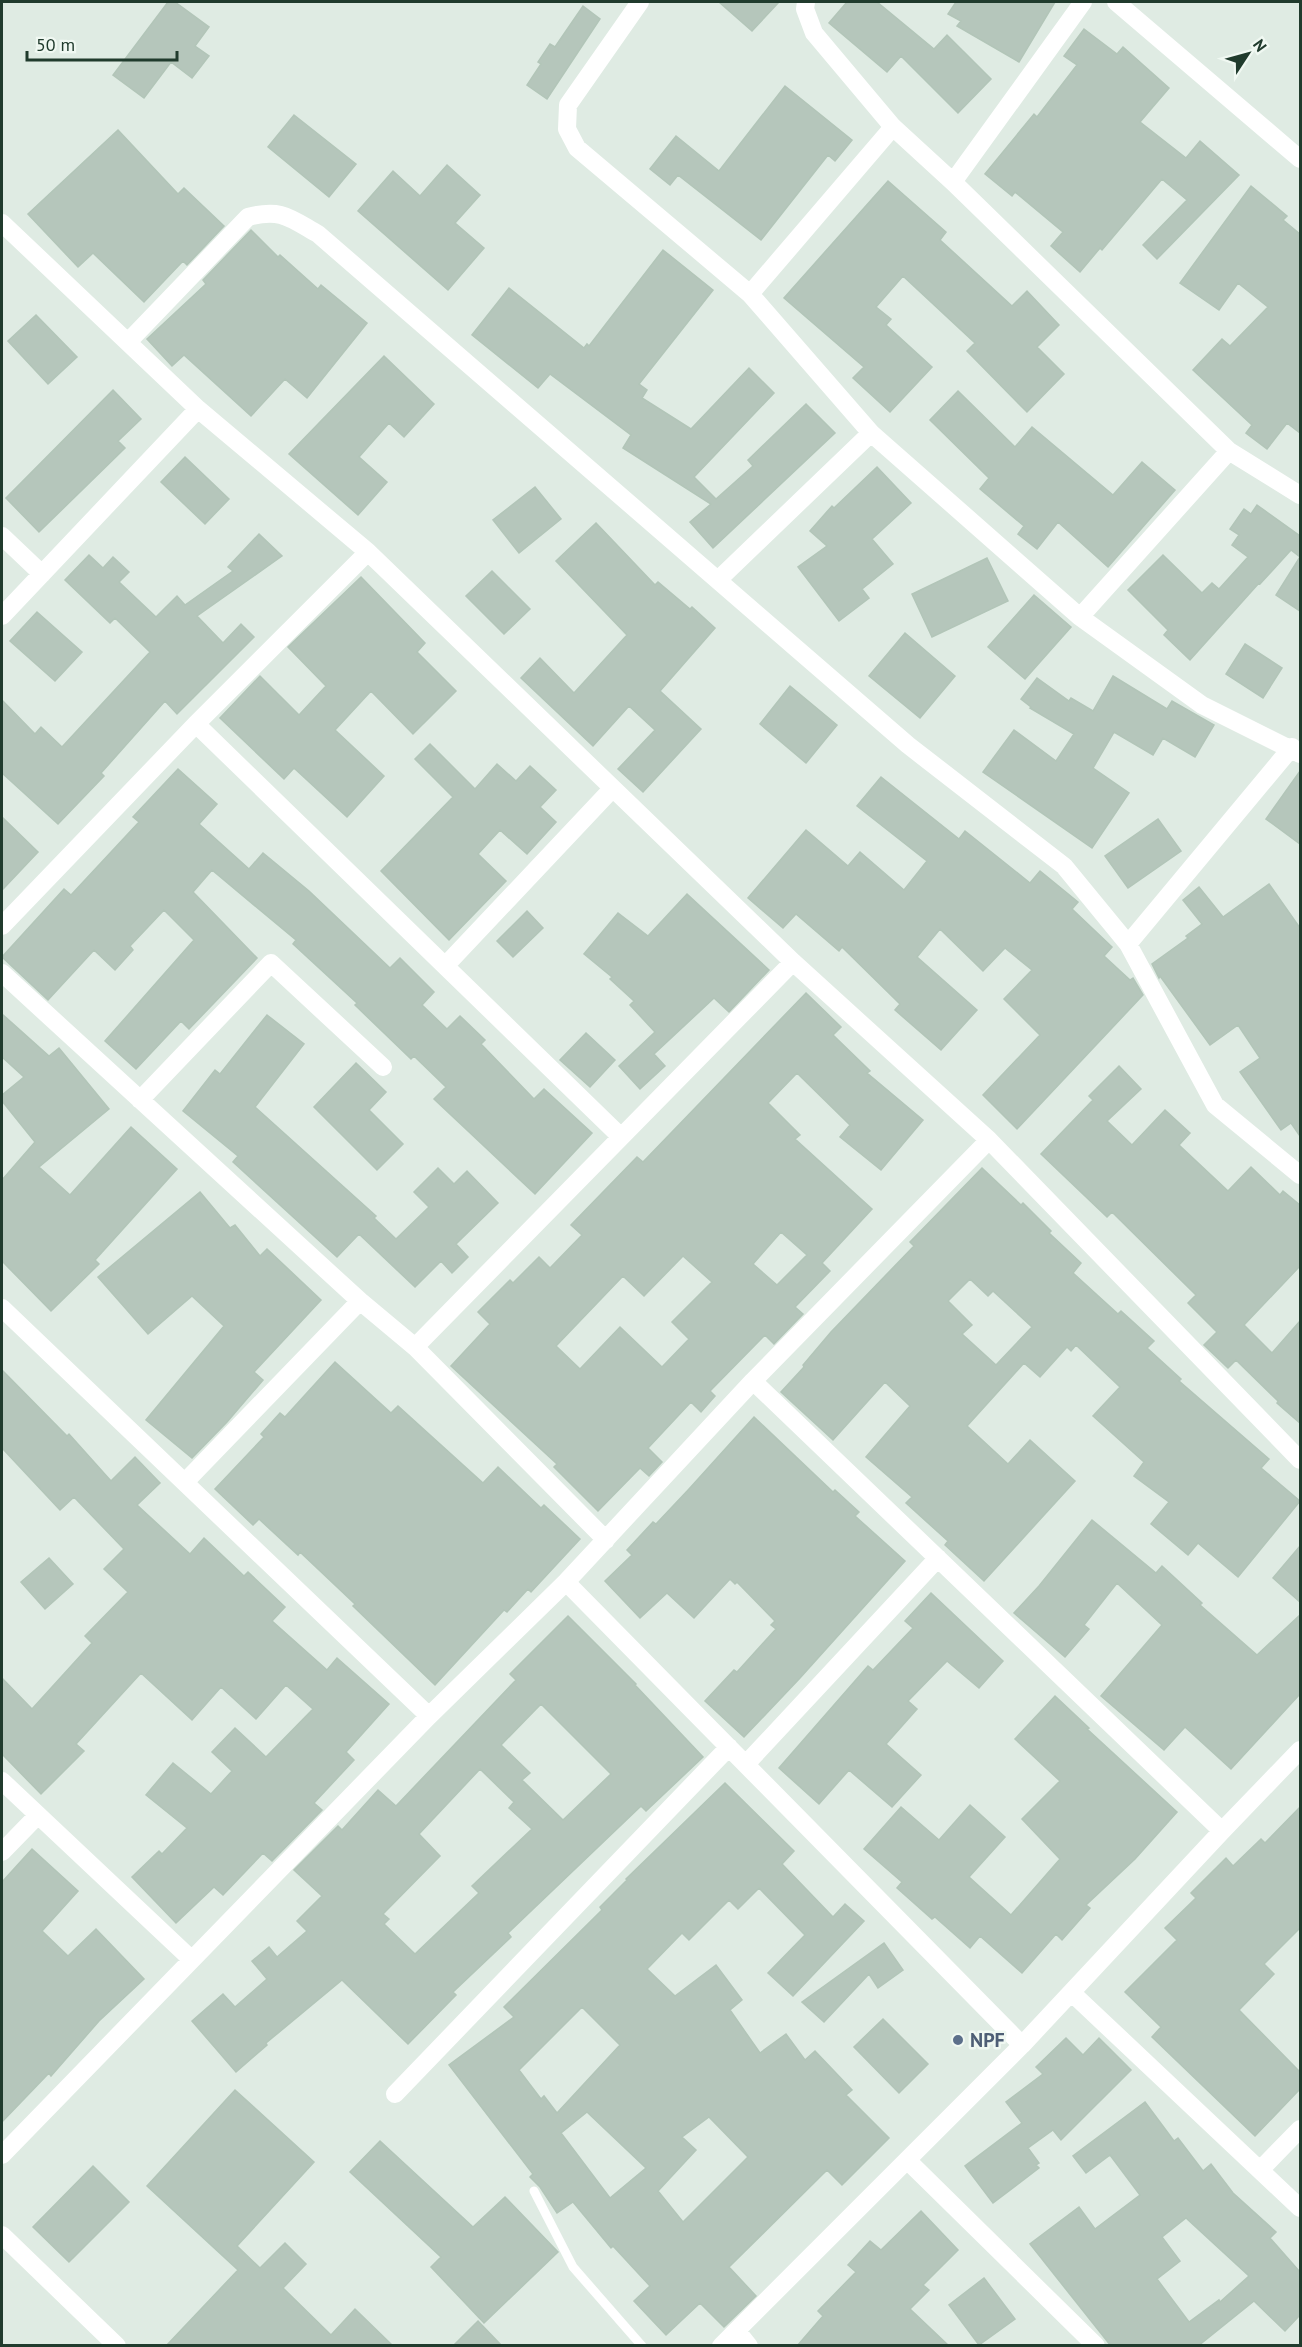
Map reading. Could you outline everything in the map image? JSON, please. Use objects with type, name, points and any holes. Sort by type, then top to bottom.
[{"type":"street","points":[[640,2],[568,105],[567,129],[577,148],[750,294],[871,433],[1080,617],[1202,705],[1296,750],[1128,945]]},
{"type":"street","points":[[806,2],[805,9],[814,33],[893,127],[1229,451],[1300,495]]},
{"type":"street","points":[[952,182],[1083,2]]},
{"type":"street","points":[[1116,2],[1300,159]]},
{"type":"street","points":[[750,294],[893,127]]},
{"type":"street","points":[[128,342],[248,217],[264,213],[283,214],[318,234],[908,745],[1064,866],[1128,945],[1215,1105],[1300,1176]]},
{"type":"street","points":[[2,223],[198,409],[368,552],[793,962],[989,1140],[1300,1460]]},
{"type":"street","points":[[2,616],[198,409]]},
{"type":"street","points":[[718,580],[871,433]]},
{"type":"street","points":[[1080,617],[1229,451]]},
{"type":"street","points":[[2,536],[42,574]]},
{"type":"street","points":[[2,926],[196,724],[368,552]]},
{"type":"street","points":[[196,724],[620,1136]]},
{"type":"street","points":[[446,965],[612,789]]},
{"type":"street","points":[[415,1347],[793,962]]},
{"type":"street","points":[[140,1100],[271,963],[382,1067]]},
{"type":"street","points":[[2,973],[360,1301],[415,1347],[606,1540]]},
{"type":"street","points":[[2,2155],[429,1716],[566,1582],[753,1382],[989,1140]]},
{"type":"street","points":[[185,1482],[360,1301]]},
{"type":"street","points":[[2,1308],[429,1716]]},
{"type":"street","points":[[753,1382],[1222,1831]]},
{"type":"street","points":[[746,1764],[938,1558]]},
{"type":"street","points":[[566,1582],[1022,2045]]},
{"type":"street","points":[[395,2094],[729,1747]]},
{"type":"street","points":[[721,2346],[1022,2045],[1222,1831],[1297,1761]]},
{"type":"street","points":[[2,1781],[192,1959]]},
{"type":"street","points":[[2,1852],[38,1815]]},
{"type":"street","points":[[1072,1993],[1300,2208]]},
{"type":"street","points":[[1260,2170],[1300,2129]]},
{"type":"street","points":[[908,2160],[1096,2346]]},
{"type":"street","points":[[2,2235],[117,2346]]},
{"type":"street","points":[[737,2331],[749,2346]]},
{"type":"lane","points":[[534,2190],[573,2267],[642,2346]]},
{"type":"building","points":[[168,2],[175,2],[209,27],[195,46],[209,56],[192,78],[171,62],[144,98],[113,75]]},
{"type":"building","points":[[719,2],[779,2],[752,31]]},
{"type":"building","points":[[847,2],[877,2],[934,49],[947,35],[991,79],[958,113],[901,56],[887,72],[829,23]]},
{"type":"building","points":[[956,2],[1055,2],[1019,62],[957,26],[961,21],[948,14]]},
{"type":"building","points":[[583,6],[600,19],[547,99],[527,85],[541,64],[538,62],[550,44],[555,47]]},
{"type":"building","points":[[1084,29],[1117,54],[1123,47],[1169,88],[1140,122],[1186,158],[1200,141],[1239,175],[1157,259],[1143,245],[1187,200],[1162,179],[1102,250],[1100,248],[1080,272],[1051,246],[1063,232],[1015,192],[1012,196],[985,174],[1034,114],[1037,117],[1077,65],[1064,56]]},
{"type":"building","points":[[785,86],[852,140],[835,161],[828,155],[761,240],[678,175],[670,185],[650,169],[676,136],[719,171]]},
{"type":"building","points":[[294,115],[356,164],[329,197],[268,147]]},
{"type":"building","points":[[118,130],[178,194],[184,188],[224,226],[187,265],[183,261],[144,302],[93,253],[78,267],[28,214]]},
{"type":"building","points":[[447,165],[480,195],[455,223],[484,248],[448,290],[358,211],[393,171],[420,196]]},
{"type":"building","points":[[888,181],[946,232],[940,240],[1012,306],[1027,291],[1059,325],[1037,347],[1064,374],[1027,412],[967,351],[975,343],[903,276],[876,307],[891,319],[886,325],[932,367],[890,412],[853,378],[864,367],[784,298]]},
{"type":"building","points":[[1251,186],[1287,216],[1283,220],[1300,234],[1300,433],[1287,423],[1267,449],[1246,433],[1252,425],[1193,370],[1222,339],[1230,346],[1268,307],[1238,283],[1219,310],[1180,283]]},
{"type":"building","points":[[251,230],[278,257],[280,255],[318,289],[321,285],[367,323],[307,398],[285,379],[251,416],[184,355],[172,366],[147,339],[206,284],[203,280]]},
{"type":"building","points":[[663,250],[713,290],[639,384],[647,390],[642,398],[691,429],[749,368],[774,393],[694,477],[716,499],[753,466],[748,460],[806,404],[835,433],[713,548],[690,522],[711,504],[623,448],[631,435],[550,374],[538,388],[472,335],[509,288],[584,348],[587,344],[589,346]]},
{"type":"building","points":[[36,315],[77,357],[48,384],[8,341]]},
{"type":"building","points":[[384,356],[434,404],[404,437],[389,423],[359,457],[387,482],[358,515],[289,454]]},
{"type":"building","points":[[113,390],[141,419],[118,441],[125,448],[39,532],[6,498]]},
{"type":"building","points":[[958,391],[1015,447],[1032,427],[1113,495],[1142,462],[1175,490],[1108,567],[1058,522],[1037,549],[1018,534],[1024,526],[980,489],[989,478],[930,420]]},
{"type":"building","points":[[185,457],[229,499],[205,524],[161,482]]},
{"type":"building","points":[[877,467],[911,503],[872,539],[893,564],[862,589],[869,598],[839,621],[798,567],[827,546],[810,531],[832,506],[834,508]]},
{"type":"building","points":[[535,487],[561,519],[519,553],[493,520]]},
{"type":"building","points":[[1257,505],[1300,536],[1300,557],[1291,550],[1190,660],[1164,635],[1168,630],[1128,590],[1163,555],[1202,593],[1212,583],[1219,589],[1248,557],[1232,545],[1239,535],[1230,529],[1244,509],[1251,514]]},
{"type":"building","points":[[596,523],[655,585],[658,582],[690,609],[692,607],[715,628],[660,691],[701,729],[643,792],[618,769],[655,730],[629,706],[593,746],[521,678],[540,658],[574,693],[627,635],[556,561]]},
{"type":"building","points":[[259,534],[282,556],[197,616],[223,643],[241,624],[254,637],[177,714],[165,701],[101,773],[104,776],[58,824],[2,773],[2,700],[35,734],[41,727],[62,747],[150,652],[115,618],[110,623],[65,580],[89,555],[103,568],[113,557],[129,572],[119,582],[156,617],[177,596],[185,605],[233,571],[228,567]]},
{"type":"building","points":[[1300,557],[1300,611],[1276,595]]},
{"type":"building","points":[[987,558],[1008,601],[932,637],[912,594]]},
{"type":"building","points":[[492,571],[530,609],[504,634],[466,596]]},
{"type":"building","points":[[361,577],[425,643],[417,652],[456,691],[413,734],[371,691],[335,730],[384,776],[347,817],[294,768],[284,779],[220,718],[260,676],[299,715],[326,686],[288,647]]},
{"type":"building","points":[[1034,595],[1071,627],[1025,679],[988,647]]},
{"type":"building","points":[[37,612],[82,652],[55,681],[10,641]]},
{"type":"building","points":[[905,633],[955,676],[920,718],[869,676]]},
{"type":"building","points":[[1245,644],[1282,668],[1263,698],[1226,674]]},
{"type":"building","points":[[1113,676],[1167,709],[1172,701],[1214,725],[1195,757],[1163,738],[1153,755],[1114,732],[1093,768],[1129,793],[1092,848],[983,772],[1014,730],[1056,761],[1074,734],[1030,708],[1021,699],[1037,678],[1069,701],[1071,698],[1093,711]]},
{"type":"building","points":[[790,686],[837,725],[806,763],[760,724]]},
{"type":"building","points":[[430,744],[475,789],[497,764],[516,781],[530,766],[556,790],[540,807],[556,822],[527,854],[500,830],[478,854],[506,881],[449,940],[381,871],[453,797],[415,759]]},
{"type":"building","points":[[178,769],[217,804],[199,824],[249,869],[263,853],[309,891],[390,968],[400,958],[434,992],[422,1005],[447,1029],[460,1016],[485,1040],[481,1044],[534,1099],[544,1089],[592,1133],[535,1194],[434,1099],[446,1087],[414,1056],[411,1059],[355,1005],[357,1003],[293,944],[296,940],[212,870],[193,892],[257,958],[189,1029],[181,1021],[136,1069],[105,1041],[194,940],[164,910],[130,946],[133,950],[115,970],[94,950],[48,1000],[2,957],[64,889],[71,895],[139,822],[133,817]]},
{"type":"building","points":[[1300,771],[1300,844],[1266,819]]},
{"type":"building","points":[[881,777],[959,839],[965,831],[1030,883],[1040,871],[1078,902],[1072,909],[1112,947],[1104,956],[1130,980],[1133,978],[1143,995],[1017,1129],[983,1095],[1040,1035],[1004,999],[1032,970],[1005,948],[983,971],[940,929],[917,957],[977,1010],[941,1050],[895,1010],[900,1004],[842,947],[839,951],[796,914],[783,928],[748,898],[806,830],[848,866],[860,852],[904,890],[927,861],[857,806]]},
{"type":"building","points":[[2,817],[38,852],[2,890]]},
{"type":"building","points":[[1158,819],[1181,851],[1128,888],[1105,856]]},
{"type":"building","points":[[1269,884],[1300,928],[1300,1136],[1291,1123],[1281,1130],[1240,1072],[1260,1058],[1238,1025],[1210,1045],[1160,976],[1159,978],[1152,964],[1188,938],[1186,936],[1202,924],[1183,900],[1199,887],[1223,917]]},
{"type":"building","points":[[687,894],[769,970],[729,1012],[714,998],[654,1054],[665,1066],[640,1089],[619,1066],[655,1032],[630,1005],[634,1001],[610,979],[612,977],[584,954],[618,913],[648,936]]},
{"type":"building","points":[[527,911],[543,928],[513,957],[497,941]]},
{"type":"building","points":[[806,993],[841,1027],[833,1035],[870,1071],[867,1073],[923,1120],[881,1170],[840,1137],[850,1125],[797,1073],[768,1103],[800,1135],[795,1139],[872,1209],[822,1263],[830,1271],[795,1307],[803,1314],[774,1344],[765,1335],[710,1391],[715,1396],[701,1412],[691,1402],[648,1448],[662,1462],[649,1476],[640,1468],[598,1511],[554,1467],[557,1464],[451,1366],[490,1324],[478,1312],[510,1280],[513,1283],[539,1257],[550,1268],[582,1235],[571,1225],[637,1157],[643,1162]],"holes":[[[781,1232],[807,1255],[777,1285],[753,1264]],[[683,1256],[712,1282],[672,1322],[689,1339],[662,1367],[620,1327],[580,1369],[556,1346],[623,1276],[644,1296]]]},
{"type":"building","points":[[2,1014],[49,1056],[59,1048],[109,1109],[39,1167],[70,1195],[131,1127],[177,1169],[95,1260],[99,1264],[51,1311],[2,1261],[2,1180],[35,1142],[2,1101],[2,1095],[24,1077],[2,1057]]},
{"type":"building","points":[[267,1015],[304,1044],[255,1107],[376,1216],[374,1218],[396,1239],[429,1207],[414,1192],[438,1168],[454,1184],[467,1171],[498,1203],[456,1244],[468,1257],[452,1273],[441,1261],[415,1287],[359,1234],[337,1257],[233,1162],[238,1156],[183,1111],[215,1070],[220,1074]]},
{"type":"building","points":[[586,1033],[615,1060],[590,1087],[560,1060]]},
{"type":"building","points":[[356,1063],[386,1092],[369,1110],[403,1144],[377,1170],[314,1107]]},
{"type":"building","points":[[1119,1066],[1141,1089],[1107,1121],[1132,1145],[1165,1110],[1190,1133],[1179,1145],[1228,1191],[1251,1167],[1280,1195],[1283,1191],[1300,1205],[1300,1266],[1244,1325],[1272,1353],[1300,1321],[1300,1423],[1277,1403],[1278,1401],[1236,1360],[1228,1368],[1204,1345],[1217,1332],[1188,1303],[1196,1295],[1112,1212],[1107,1217],[1041,1154],[1093,1100],[1089,1096]]},
{"type":"building","points":[[982,1168],[1051,1231],[1049,1233],[1081,1263],[1073,1273],[1118,1314],[1121,1311],[1154,1341],[1147,1348],[1181,1379],[1179,1381],[1269,1459],[1261,1468],[1300,1501],[1238,1577],[1198,1543],[1188,1555],[1151,1524],[1169,1502],[1134,1476],[1144,1462],[1093,1416],[1120,1387],[1076,1345],[1071,1351],[1067,1347],[1040,1377],[1024,1363],[967,1426],[1008,1464],[1030,1440],[1075,1481],[984,1581],[945,1545],[948,1541],[906,1503],[912,1497],[866,1457],[910,1406],[885,1382],[833,1440],[781,1392],[831,1332],[914,1246],[910,1242]],"holes":[[[970,1279],[988,1296],[993,1291],[1032,1327],[996,1365],[962,1334],[972,1325],[948,1301]]]},
{"type":"building","points":[[200,1192],[230,1228],[235,1225],[260,1256],[267,1249],[321,1300],[254,1372],[263,1380],[192,1458],[146,1420],[224,1326],[192,1296],[148,1334],[98,1277]]},
{"type":"building","points":[[335,1362],[391,1413],[398,1406],[483,1483],[498,1467],[541,1508],[544,1505],[580,1539],[531,1592],[528,1589],[507,1612],[504,1610],[435,1685],[300,1552],[298,1555],[259,1519],[253,1525],[215,1489],[264,1437],[261,1434],[280,1413],[285,1417]]},
{"type":"building","points":[[2,1370],[67,1436],[69,1434],[111,1481],[135,1457],[160,1483],[137,1505],[190,1554],[204,1538],[244,1576],[248,1572],[285,1607],[272,1621],[327,1670],[337,1658],[389,1704],[346,1752],[354,1760],[314,1803],[322,1810],[272,1861],[263,1853],[223,1895],[214,1887],[176,1923],[132,1877],[159,1851],[162,1854],[187,1828],[146,1795],[173,1763],[211,1794],[232,1771],[212,1752],[235,1728],[266,1757],[313,1709],[286,1685],[256,1719],[221,1687],[192,1720],[141,1673],[76,1744],[84,1751],[41,1794],[2,1754],[2,1678],[32,1709],[92,1643],[85,1636],[128,1592],[104,1569],[124,1549],[74,1497],[60,1510],[2,1448]]},
{"type":"building","points":[[754,1417],[833,1492],[835,1490],[859,1512],[855,1516],[905,1561],[744,1737],[705,1701],[734,1670],[737,1672],[776,1629],[771,1625],[775,1621],[737,1582],[735,1584],[730,1579],[694,1618],[667,1593],[640,1618],[605,1581],[632,1555],[627,1550],[653,1522],[656,1524]]},
{"type":"building","points":[[1092,1520],[1156,1573],[1162,1566],[1202,1603],[1200,1605],[1257,1655],[1300,1615],[1300,1694],[1231,1769],[1185,1727],[1164,1750],[1101,1696],[1162,1625],[1117,1583],[1084,1625],[1089,1629],[1065,1657],[1014,1613],[1039,1586]]},
{"type":"building","points":[[1300,1546],[1300,1602],[1273,1578]]},
{"type":"building","points":[[49,1558],[73,1584],[45,1609],[21,1582]]},
{"type":"building","points":[[931,1593],[1003,1661],[979,1688],[947,1661],[908,1701],[917,1709],[886,1744],[921,1775],[892,1807],[849,1770],[819,1804],[779,1768],[868,1666],[873,1670],[913,1628],[905,1621]]},
{"type":"building","points":[[568,1616],[636,1684],[703,1757],[646,1811],[641,1806],[508,1933],[511,1937],[453,1992],[456,1995],[408,2044],[342,1980],[266,2043],[267,2045],[236,2072],[192,2021],[223,1994],[235,2007],[267,1979],[252,1961],[269,1947],[277,1957],[307,1931],[297,1921],[322,1896],[294,1870],[338,1826],[342,1830],[378,1790],[396,1806],[516,1680],[510,1674]],"holes":[[[541,1704],[611,1774],[563,1820],[522,1780],[530,1773],[501,1745]],[[480,1769],[514,1802],[509,1808],[532,1829],[472,1886],[479,1893],[415,1954],[384,1924],[389,1919],[383,1914],[440,1856],[419,1834]]]},
{"type":"building","points":[[1055,1696],[1089,1728],[1087,1729],[1177,1812],[1135,1859],[1086,1905],[1090,1908],[1062,1940],[1056,1934],[1022,1973],[980,1936],[970,1948],[935,1917],[932,1919],[897,1888],[902,1882],[864,1849],[901,1807],[939,1840],[970,1805],[1005,1837],[969,1877],[1011,1915],[1060,1859],[1022,1819],[1060,1781],[1015,1739]]},
{"type":"building","points":[[725,1783],[794,1851],[782,1864],[833,1917],[845,1904],[864,1921],[793,1996],[768,1973],[805,1935],[759,1888],[738,1909],[729,1900],[689,1940],[682,1933],[647,1969],[675,1996],[716,1965],[742,2000],[730,2010],[760,2053],[786,2034],[805,2060],[815,2051],[852,2090],[846,2095],[889,2138],[842,2185],[827,2170],[729,2267],[756,2296],[724,2327],[700,2303],[666,2335],[634,2301],[650,2286],[613,2246],[611,2248],[573,2202],[557,2213],[540,2187],[530,2177],[533,2174],[449,2065],[514,2017],[504,2007],[602,1910],[600,1907]],"holes":[[[582,2007],[620,2045],[557,2113],[544,2096],[541,2099],[519,2070]],[[587,2112],[646,2168],[610,2198],[561,2133]],[[709,2117],[748,2157],[683,2222],[658,2191],[696,2150],[682,2137]]]},
{"type":"building","points":[[1300,1807],[1300,1928],[1264,1964],[1274,1974],[1239,2010],[1300,2072],[1300,2089],[1255,2136],[1152,2037],[1161,2027],[1125,1992],[1177,1940],[1165,1928],[1196,1898],[1191,1893],[1226,1858],[1233,1866],[1261,1839],[1265,1843]]},
{"type":"building","points":[[32,1849],[78,1891],[42,1931],[68,1956],[96,1929],[144,1979],[99,2021],[51,2076],[49,2073],[2,2122],[2,1882]]},
{"type":"building","points":[[884,1943],[903,1970],[878,1988],[869,1974],[824,2022],[802,2002]]},
{"type":"building","points":[[883,2019],[928,2064],[899,2093],[854,2047]]},
{"type":"building","points":[[1066,2038],[1083,2055],[1099,2038],[1131,2070],[1061,2140],[1053,2130],[1028,2148],[1039,2163],[1036,2165],[1039,2168],[993,2203],[965,2166],[1022,2123],[1006,2102],[1043,2074],[1036,2067]]},
{"type":"building","points":[[235,2090],[314,2162],[237,2246],[260,2268],[285,2243],[306,2264],[283,2288],[331,2335],[355,2309],[393,2346],[166,2346],[238,2270],[147,2186]]},
{"type":"building","points":[[1145,2102],[1174,2141],[1178,2138],[1203,2171],[1211,2164],[1233,2193],[1276,2232],[1270,2238],[1300,2272],[1300,2315],[1285,2331],[1254,2301],[1198,2346],[1111,2346],[1030,2244],[1079,2207],[1095,2229],[1140,2195],[1110,2155],[1086,2173],[1073,2156]],"holes":[[[1186,2218],[1249,2276],[1220,2302],[1219,2300],[1189,2322],[1157,2279],[1180,2261],[1162,2237]]]},
{"type":"building","points":[[380,2141],[473,2227],[505,2197],[558,2252],[484,2323],[431,2267],[441,2257],[350,2172]]},
{"type":"building","points":[[93,2166],[129,2202],[69,2262],[33,2227]]},
{"type":"building","points":[[921,2211],[958,2250],[923,2285],[929,2290],[910,2309],[949,2346],[797,2346],[823,2316],[818,2311],[856,2272],[848,2265],[870,2241],[881,2250]]},
{"type":"building","points":[[984,2278],[1015,2319],[979,2345],[949,2305]]},
{"type":"building","points":[[478,2321],[502,2346],[453,2346]]},
{"type":"place","name":"NPF","points":[[958,2040]]}]
